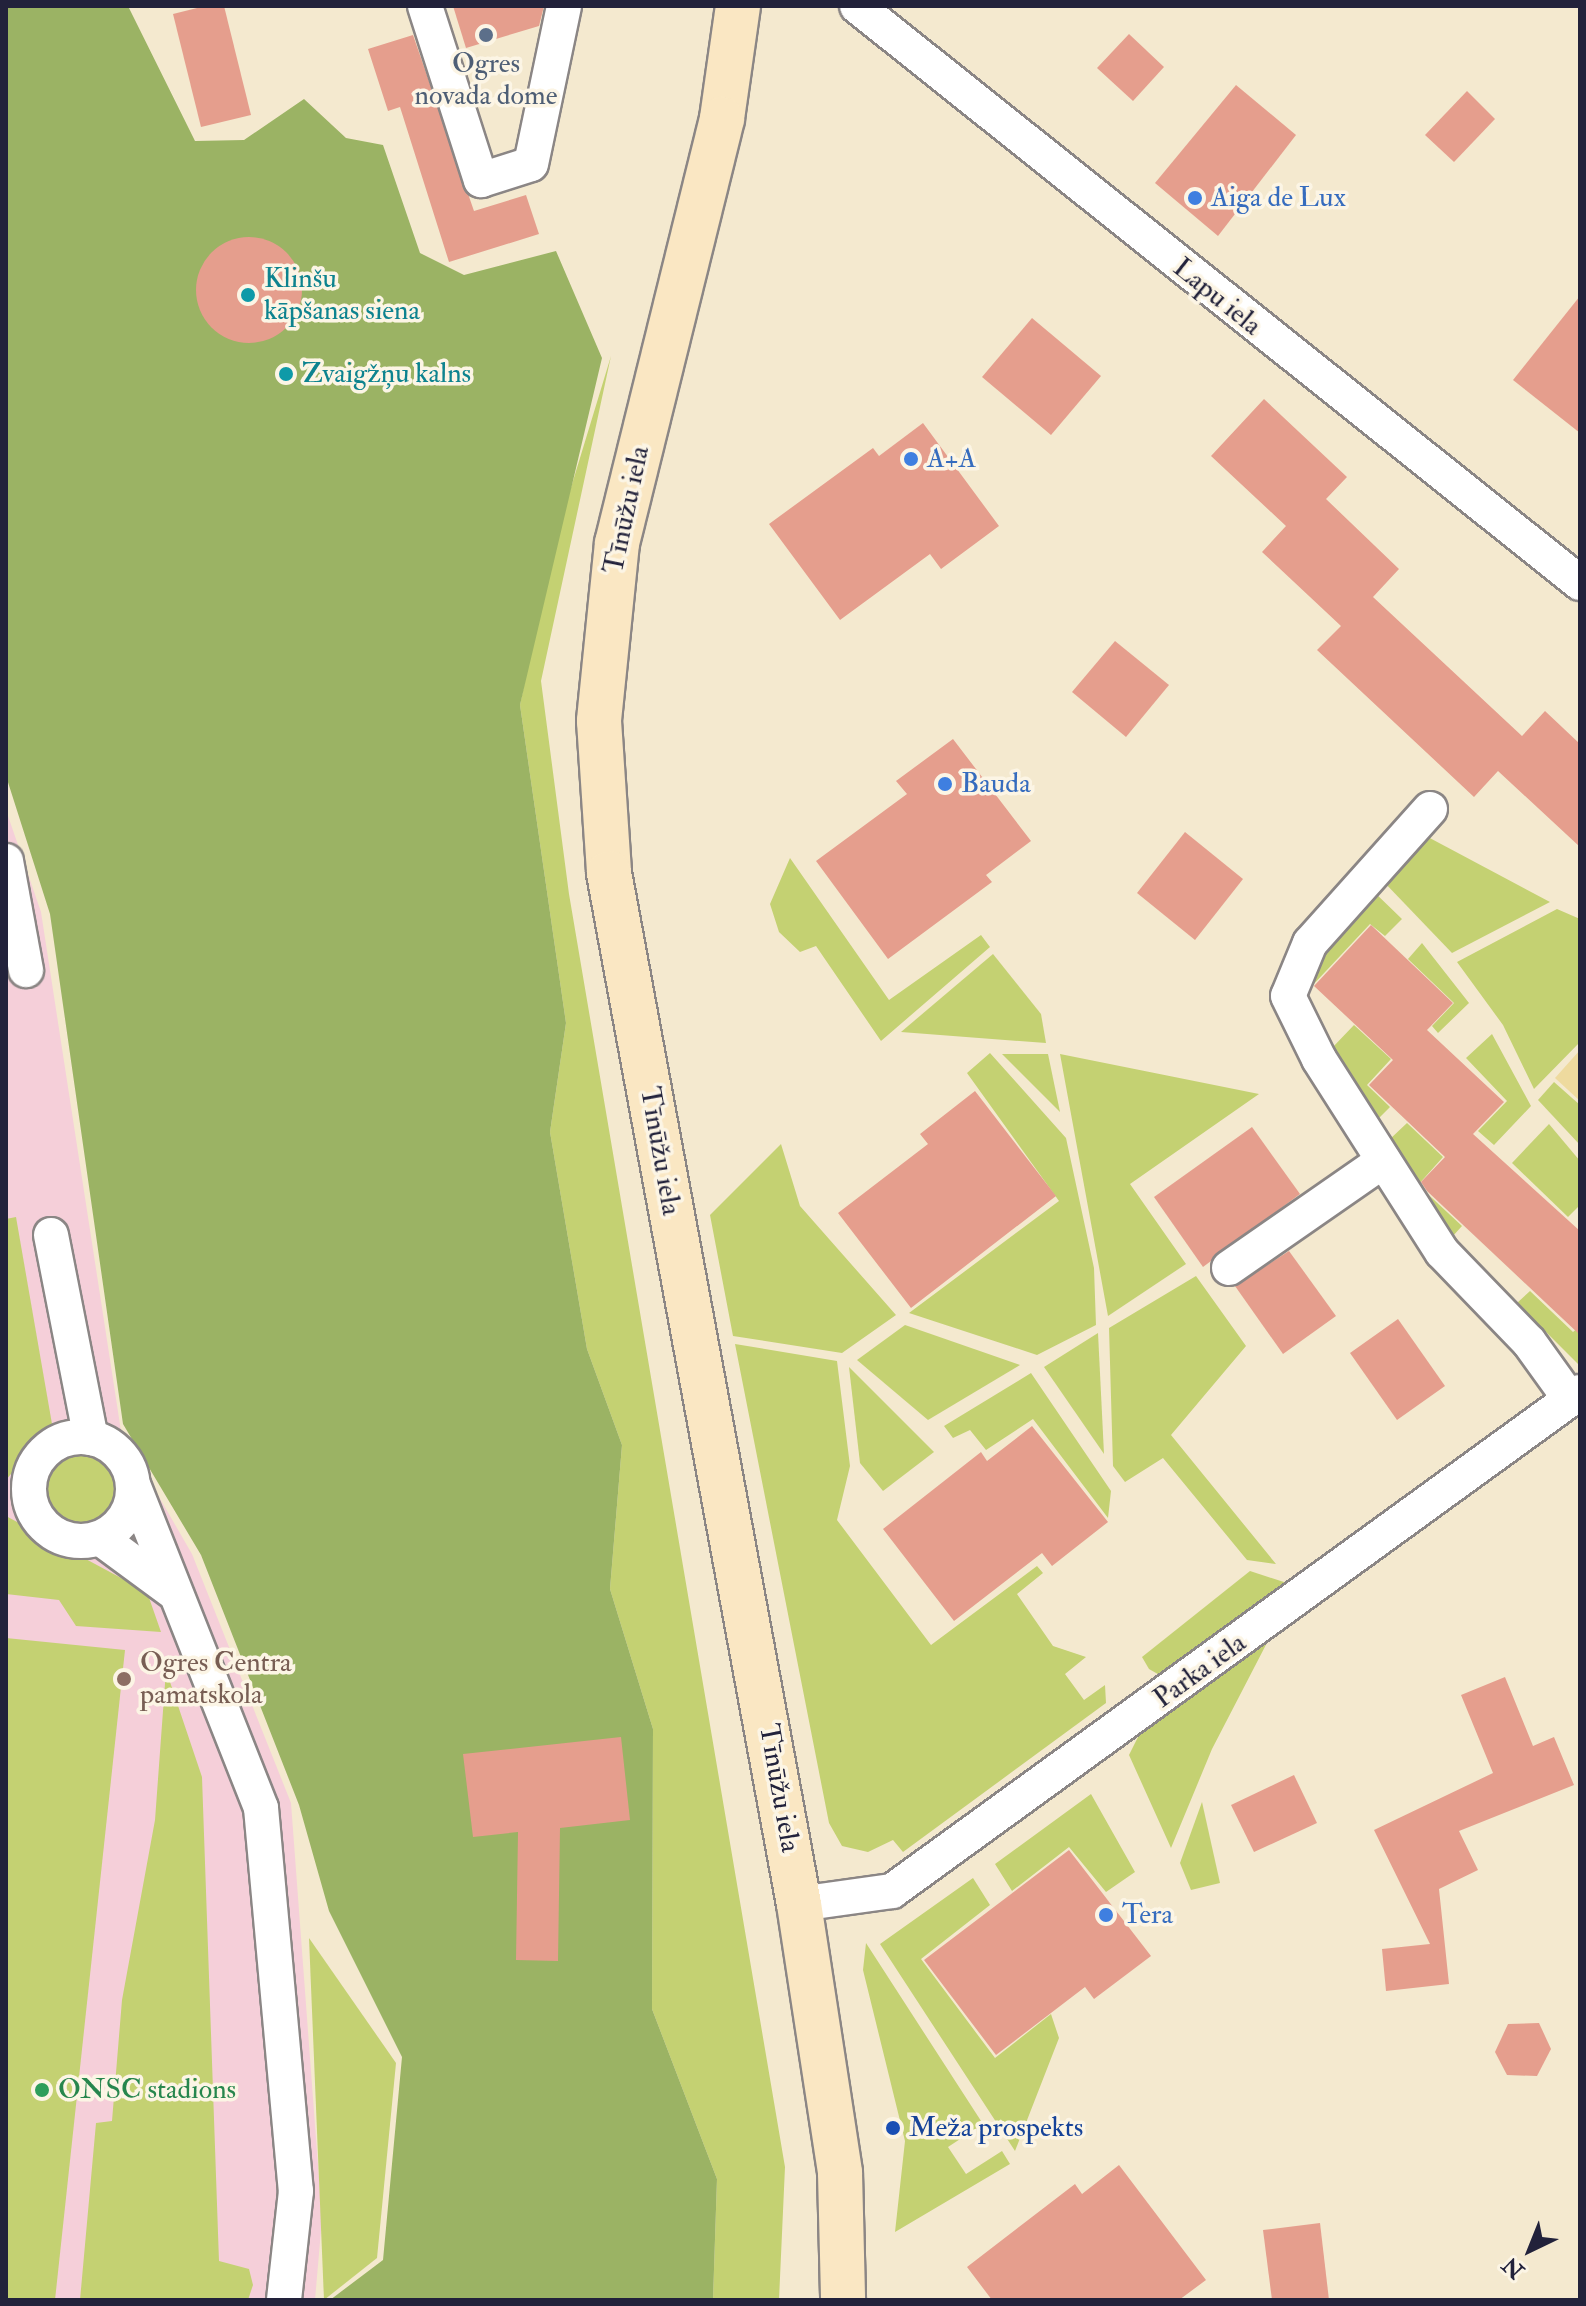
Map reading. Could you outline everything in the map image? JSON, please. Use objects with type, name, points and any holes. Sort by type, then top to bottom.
[{"type":"main road","name":"Tīnūžu iela","points":[[738,6],[722,119],[617,543],[599,721],[609,873],[799,1904],[840,2173],[843,2300]]},
{"type":"street","points":[[425,6],[481,180],[531,164],[564,6]]},
{"type":"street","name":"Lapu iela","points":[[857,6],[1271,341],[1580,583]]},
{"type":"street","points":[[1430,809],[1310,943],[1288,996],[1383,1161],[1442,1252],[1529,1342],[1575,1395]]},
{"type":"street","points":[[6,861],[26,970]]},
{"type":"street","points":[[1229,1268],[1383,1161]]},
{"type":"street","points":[[51,1235],[91,1438]]},
{"type":"street","name":"Parka iela","points":[[799,1904],[892,1891],[1575,1395]]},
{"type":"street","points":[[134,1487],[120,1524],[100,1538],[77,1542],[47,1529],[29,1488],[43,1454],[57,1443],[91,1438],[121,1454],[134,1487],[172,1591],[261,1808],[296,2191],[284,2300]]},
{"type":"street","points":[[100,1538],[172,1591]]},
{"type":"shaded area","name":"Ogres Centra pamatskola","points":[[6,810],[41,912],[121,1431],[192,1554],[291,1803],[322,2219],[315,2300],[6,2300]]},
{"type":"green space","points":[[6,6],[128,6],[195,141],[244,140],[304,99],[346,138],[383,145],[420,253],[464,275],[556,251],[602,358],[520,705],[566,1023],[550,1132],[587,1349],[622,1445],[610,1589],[653,1729],[652,2009],[717,2179],[713,2300],[330,2300],[383,2260],[402,2057],[329,1911],[299,1805],[201,1555],[123,1424],[50,914],[6,776]]},
{"type":"green space","points":[[611,356],[541,681],[569,894],[785,2167],[779,2300],[713,2300],[717,2179],[652,2009],[653,1729],[610,1589],[622,1445],[587,1349],[550,1132],[566,1023],[520,705],[552,550]]},
{"type":"green space","points":[[1426,836],[1550,902],[1452,953],[1382,880]]},
{"type":"green space","points":[[790,858],[889,1000],[981,935],[990,947],[881,1041],[816,946],[800,952],[779,932],[770,904]]},
{"type":"green space","points":[[1371,889],[1402,919],[1385,936],[1370,924],[1311,987],[1311,954]]},
{"type":"green space","points":[[1557,909],[1580,919],[1580,1042],[1534,1089],[1503,1025],[1457,962]]},
{"type":"green space","points":[[1422,943],[1469,1003],[1438,1033],[1432,1026],[1454,1003],[1408,959]]},
{"type":"green space","points":[[993,954],[1041,1014],[1046,1043],[901,1032]]},
{"type":"green space","points":[[1354,1025],[1391,1059],[1367,1085],[1390,1107],[1376,1121],[1332,1048]]},
{"type":"green space","points":[[1492,1034],[1531,1106],[1494,1145],[1478,1131],[1507,1101],[1466,1058]]},
{"type":"green space","points":[[990,1053],[1066,1138],[1094,1268],[1096,1325],[1037,1355],[909,1313],[1059,1201],[967,1073]]},
{"type":"green space","points":[[1002,1054],[1048,1054],[1060,1112]]},
{"type":"green space","points":[[1060,1054],[1259,1094],[1130,1184],[1186,1264],[1108,1316]]},
{"type":"green space","points":[[1554,1082],[1580,1105],[1580,1145],[1538,1100]]},
{"type":"green space","points":[[1407,1123],[1443,1157],[1418,1185],[1389,1140]]},
{"type":"green space","points":[[1549,1124],[1580,1161],[1580,1205],[1568,1217],[1512,1163]]},
{"type":"green space","points":[[781,1144],[800,1206],[896,1315],[842,1353],[733,1336],[710,1215]]},
{"type":"green space","points":[[1419,1186],[1462,1226],[1452,1237]]},
{"type":"green space","points":[[16,1217],[52,1424],[6,1480],[6,1219]]},
{"type":"green space","points":[[1196,1276],[1246,1346],[1171,1435],[1276,1564],[1247,1560],[1163,1458],[1125,1482],[1113,1466],[1109,1328]]},
{"type":"green space","points":[[1530,1291],[1573,1332],[1580,1326],[1580,1366],[1517,1303]]},
{"type":"green space","points":[[905,1325],[1020,1365],[928,1420],[857,1360]]},
{"type":"green space","points":[[1098,1333],[1104,1454],[1044,1367]]},
{"type":"green space","points":[[735,1344],[837,1361],[850,1466],[837,1520],[931,1645],[1037,1566],[1043,1573],[1017,1594],[1053,1646],[1086,1657],[1065,1674],[1084,1700],[1105,1685],[1106,1703],[903,1852],[893,1840],[868,1852],[842,1846],[829,1823]]},
{"type":"green space","points":[[849,1367],[934,1452],[883,1491],[860,1463]]},
{"type":"green space","points":[[1031,1373],[1111,1491],[1108,1518],[1033,1419],[986,1450],[970,1430],[953,1438],[944,1426]]},
{"type":"green space","points":[[81,1449],[102,1455],[112,1465],[118,1486],[112,1507],[102,1517],[81,1523],[60,1517],[50,1507],[44,1486],[50,1465],[60,1455]]},
{"type":"green space","points":[[6,1516],[147,1592],[161,1632],[76,1626],[59,1600],[6,1594]]},
{"type":"green space","points":[[1250,1571],[1290,1584],[1163,1677],[1149,1669],[1142,1657]]},
{"type":"green space","points":[[1270,1637],[1212,1749],[1171,1848],[1129,1755],[1140,1733]]},
{"type":"green space","name":"ONSC stadions","points":[[6,1638],[125,1650],[55,2300],[6,2300]]},
{"type":"green space","points":[[166,1670],[202,1777],[219,2261],[249,2269],[253,2285],[248,2300],[80,2300],[96,2123],[112,2121],[122,2000],[155,1820]]},
{"type":"green space","points":[[1091,1794],[1135,1872],[1106,1892],[1069,1847],[1012,1891],[995,1864]]},
{"type":"green space","points":[[1202,1802],[1220,1883],[1191,1890],[1180,1863]]},
{"type":"green space","points":[[973,1878],[990,1905],[921,1959],[995,2058],[1051,2014],[1059,2038],[1015,2151],[880,1944]]},
{"type":"green space","points":[[309,1938],[396,2063],[377,2258],[324,2300]]},
{"type":"green space","points":[[866,1943],[983,2124],[948,2147],[966,2174],[1002,2151],[1010,2164],[895,2232],[905,2141],[863,1970]]},
{"type":"sand","points":[[1580,1050],[1580,1101],[1555,1078]]},
{"type":"building","points":[[205,6],[224,6],[251,115],[201,127],[173,14]]},
{"type":"building","name":"Ogres novada dome","points":[[453,6],[544,6],[539,26],[466,48]]},
{"type":"building","points":[[1129,34],[1164,67],[1133,101],[1097,68]]},
{"type":"building","points":[[413,35],[474,211],[526,195],[539,234],[449,262],[400,107],[388,111],[368,49]]},
{"type":"building","points":[[1236,85],[1296,135],[1218,236],[1155,183]]},
{"type":"building","points":[[1467,91],[1495,119],[1454,162],[1425,135]]},
{"type":"building","name":"Klinšu kāpšanas siena","points":[[249,237],[269,241],[287,252],[298,270],[302,290],[298,310],[287,328],[269,339],[249,343],[229,339],[211,328],[200,310],[196,290],[200,270],[211,252],[229,241]]},
{"type":"building","points":[[1580,296],[1580,433],[1513,380]]},
{"type":"building","points":[[1032,318],[1101,376],[1051,435],[982,377]]},
{"type":"building","points":[[1264,399],[1347,477],[1326,499],[1399,569],[1373,597],[1522,736],[1545,711],[1580,744],[1580,847],[1498,771],[1474,797],[1317,650],[1341,626],[1262,552],[1286,526],[1211,456]]},
{"type":"building","points":[[923,423],[999,526],[941,569],[930,554],[840,620],[769,524],[873,448],[879,456]]},
{"type":"building","points":[[1115,641],[1169,685],[1126,737],[1072,692]]},
{"type":"building","points":[[953,739],[1031,841],[986,875],[992,882],[888,959],[816,861],[907,794],[896,781]]},
{"type":"building","points":[[1185,832],[1243,879],[1195,940],[1137,893]]},
{"type":"building","points":[[1371,925],[1453,1003],[1427,1030],[1504,1102],[1473,1134],[1580,1231],[1580,1335],[1427,1191],[1421,1182],[1445,1157],[1369,1085],[1393,1060],[1314,986]]},
{"type":"building","points":[[975,1091],[1056,1196],[911,1308],[838,1213],[928,1144],[920,1134]]},
{"type":"building","points":[[1252,1127],[1300,1194],[1203,1267],[1154,1197]]},
{"type":"building","points":[[1289,1251],[1336,1316],[1283,1354],[1235,1286]]},
{"type":"building","points":[[1398,1319],[1445,1386],[1397,1420],[1350,1353]]},
{"type":"building","points":[[1032,1426],[1108,1522],[1052,1566],[1042,1553],[954,1621],[883,1529],[981,1452],[987,1461]]},
{"type":"building","points":[[1505,1677],[1533,1746],[1554,1737],[1574,1785],[1459,1831],[1478,1870],[1439,1889],[1449,1984],[1386,1991],[1382,1949],[1430,1944],[1374,1830],[1493,1773],[1461,1695]]},
{"type":"building","points":[[621,1737],[630,1820],[560,1828],[558,1961],[516,1960],[518,1832],[473,1837],[463,1754]]},
{"type":"building","points":[[1294,1775],[1317,1823],[1254,1852],[1231,1805]]},
{"type":"building","points":[[1069,1850],[1151,1956],[1094,1999],[1085,1987],[996,2055],[924,1960]]},
{"type":"building","points":[[1539,2023],[1551,2049],[1537,2076],[1507,2075],[1495,2052],[1508,2024]]},
{"type":"building","points":[[1119,2165],[1206,2280],[1179,2300],[992,2300],[967,2267],[1075,2184],[1082,2194]]},
{"type":"building","points":[[1320,2223],[1329,2300],[1272,2300],[1263,2230]]},
{"type":"place","name":"Ogres novada dome","points":[[486,35]]},
{"type":"place","name":"Aiga de Lux","points":[[1195,198]]},
{"type":"place","name":"Klinšu kāpšanas siena","points":[[248,295]]},
{"type":"place","name":"Zvaigžņu kalns","points":[[286,374]]},
{"type":"place","name":"A+A","points":[[911,459]]},
{"type":"place","name":"Bauda","points":[[945,784]]},
{"type":"place","name":"Ogres Centra pamatskola","points":[[124,1679]]},
{"type":"place","name":"Tera","points":[[1106,1915]]},
{"type":"place","name":"ONSC stadions","points":[[42,2090]]},
{"type":"place","name":"Meža prospekts","points":[[893,2128]]}]
